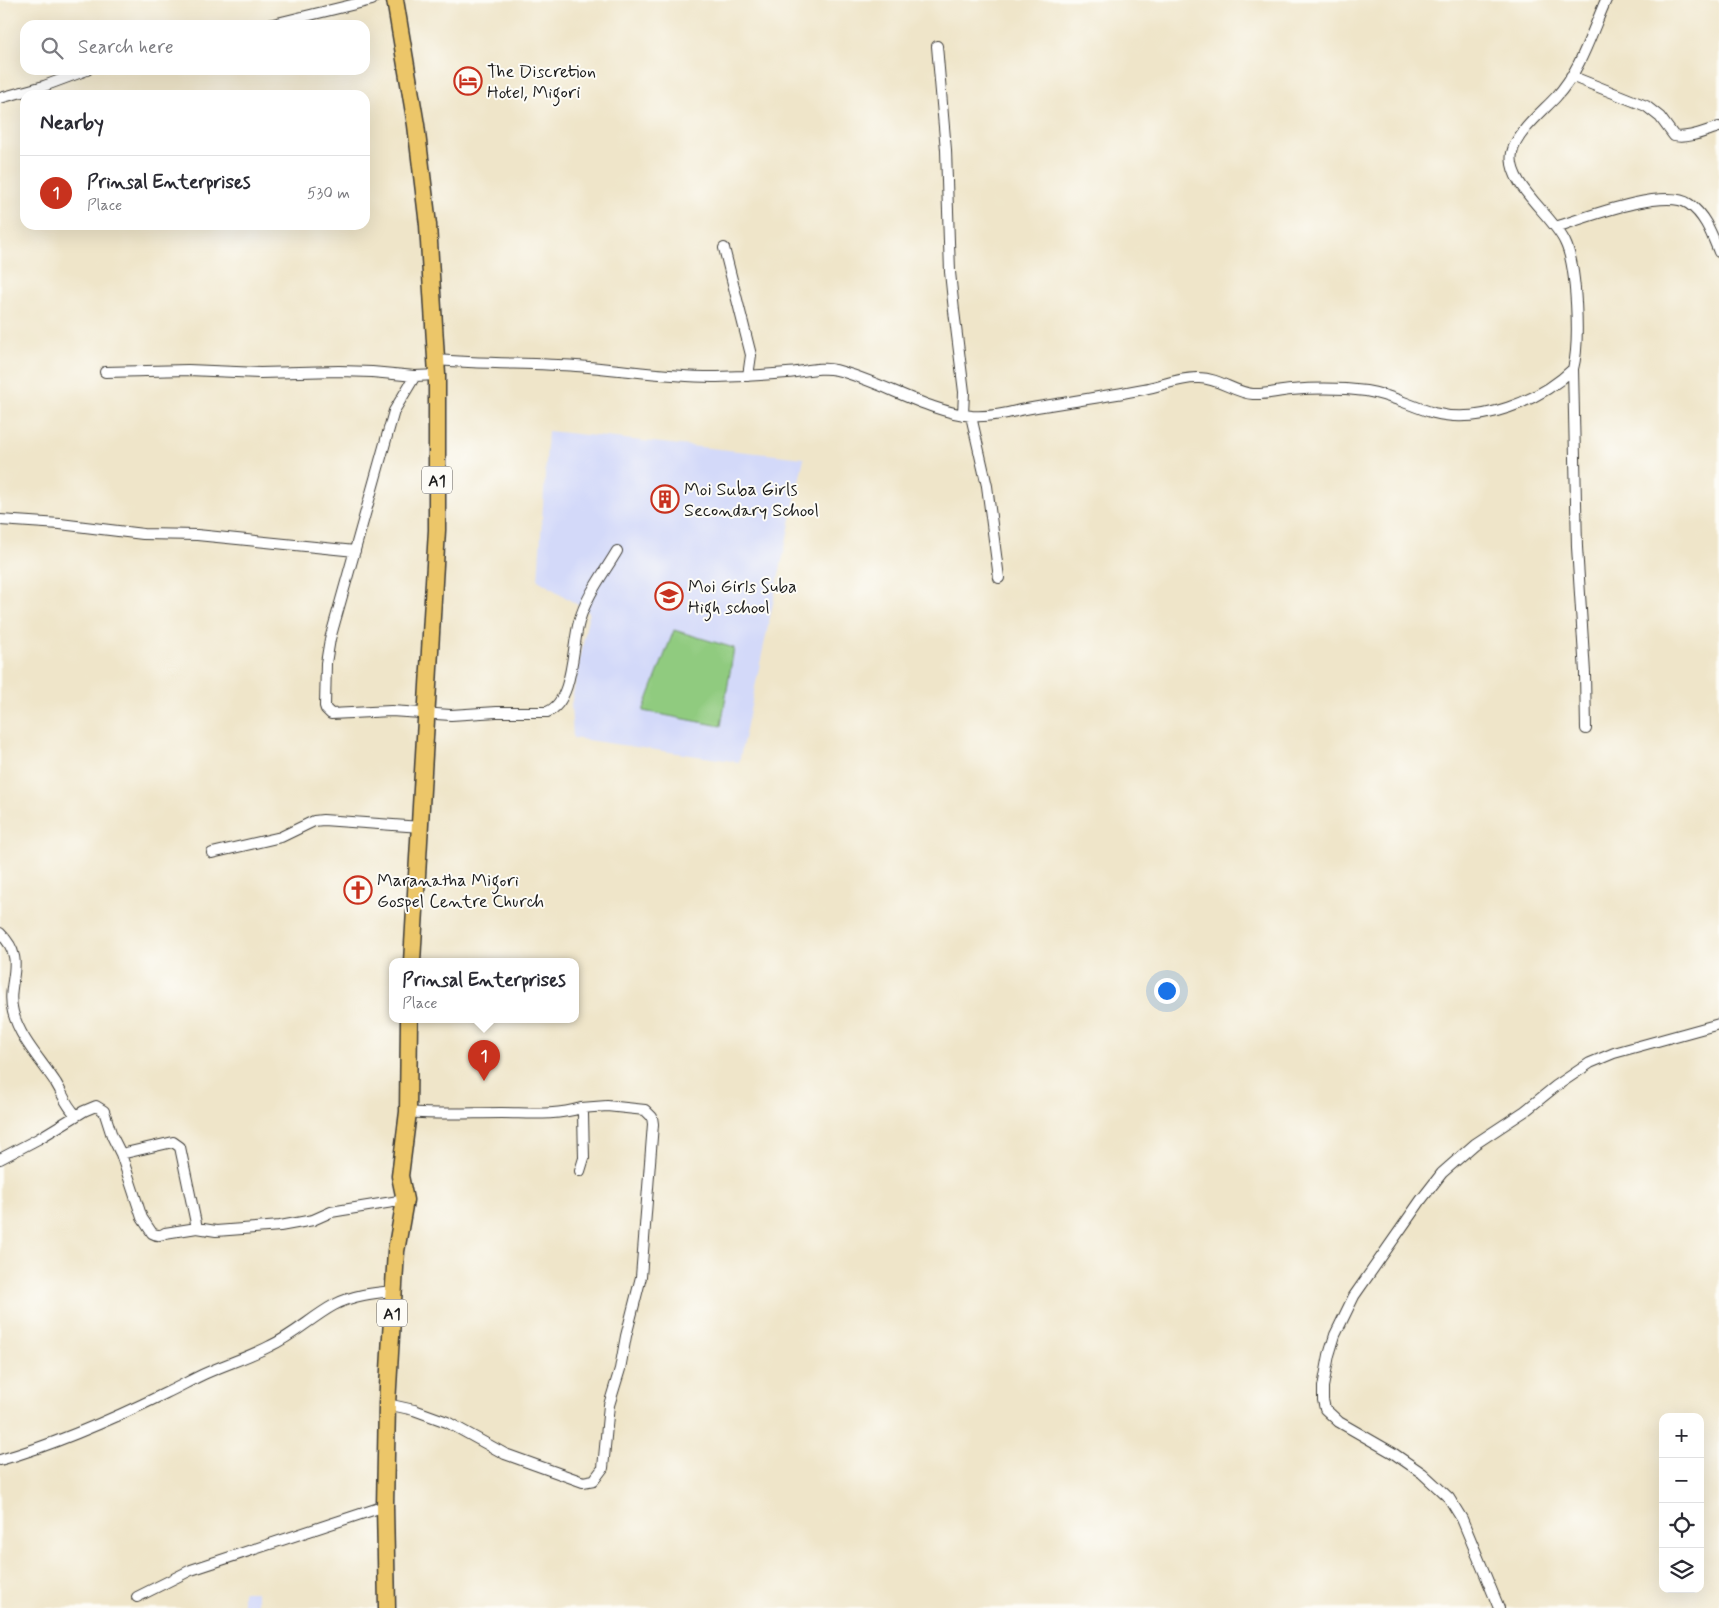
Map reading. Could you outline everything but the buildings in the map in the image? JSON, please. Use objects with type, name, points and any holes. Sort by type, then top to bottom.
[{"type":"highway","name":"A1","points":[[395,0],[416,125],[428,226],[437,368],[437,530],[412,958]]},
{"type":"highway","name":"A1","points":[[387,1608],[385,1506],[388,1404],[396,1251],[405,1200],[400,1176],[408,1112],[409,1023]]},
{"type":"street","points":[[290,20],[372,0]]},
{"type":"street","points":[[1586,730],[1585,673],[1578,566],[1573,369],[1576,358],[1576,307],[1570,256],[1565,241],[1556,227],[1521,186],[1514,170],[1511,156],[1514,146],[1524,131],[1558,95],[1572,76],[1606,0]]},
{"type":"street","points":[[937,46],[946,150],[950,272],[954,312],[967,415],[987,486],[999,578]]},
{"type":"street","points":[[29,90],[74,75]]},
{"type":"street","points":[[1572,76],[1646,106],[1660,117],[1674,136],[1692,135],[1719,127]]},
{"type":"street","points":[[0,98],[20,93]]},
{"type":"street","points":[[1556,227],[1612,209],[1671,198],[1683,200],[1699,212],[1719,252]]},
{"type":"street","points":[[724,248],[751,355],[748,376]]},
{"type":"street","points":[[105,372],[188,370],[260,373],[339,371],[416,376],[437,368],[544,364],[694,377],[748,376],[790,373],[813,369],[833,370],[861,378],[943,410],[967,415],[1006,414],[1147,389],[1182,379],[1197,378],[1214,380],[1252,394],[1310,388],[1390,395],[1433,412],[1466,416],[1501,409],[1529,399],[1554,386],[1573,369]]},
{"type":"street","points":[[416,376],[412,385],[400,399],[394,410],[328,650],[326,709],[331,714],[391,711],[451,715],[497,712],[547,712],[553,710],[561,700],[567,683],[579,620],[589,598],[617,551]]},
{"type":"street","points":[[0,520],[60,524],[143,534],[197,535],[355,551]]},
{"type":"street","points":[[212,853],[281,836],[314,821],[323,820],[421,827]]},
{"type":"street","points":[[0,933],[12,949],[15,958],[12,1009],[17,1024],[57,1084],[67,1106],[76,1115]]},
{"type":"street","points":[[1499,1608],[1462,1519],[1449,1498],[1422,1473],[1393,1453],[1339,1422],[1325,1409],[1322,1400],[1323,1387],[1335,1335],[1354,1296],[1420,1200],[1442,1173],[1475,1144],[1525,1111],[1556,1086],[1590,1063],[1614,1053],[1719,1024]]},
{"type":"street","points":[[0,1159],[38,1139],[76,1115],[96,1106],[104,1111],[112,1136],[121,1154],[142,1218],[152,1234],[158,1236],[197,1228],[216,1231],[280,1226],[313,1220],[331,1212],[405,1200]]},
{"type":"street","points":[[388,1404],[414,1410],[447,1422],[505,1454],[583,1482],[594,1480],[603,1468],[609,1405],[620,1369],[641,1277],[653,1124],[652,1117],[645,1110],[607,1106],[581,1108],[569,1112],[549,1114],[436,1114],[408,1112]]},
{"type":"street","points":[[580,1171],[584,1158],[581,1108]]},
{"type":"street","points":[[121,1154],[173,1142],[180,1147],[197,1228]]},
{"type":"street","points":[[0,1460],[48,1444],[90,1427],[265,1349],[287,1338],[340,1302],[363,1294],[393,1290]]},
{"type":"street","points":[[138,1597],[191,1570],[385,1506]]},
{"type":"shaded area","name":"Moi Girls Suba High school","points":[[548,431],[804,458],[739,762],[573,738],[571,705],[589,612],[538,580]]},
{"type":"shaded area","points":[[243,1592],[257,1592],[257,1608],[243,1608]]},
{"type":"green space","points":[[674,630],[734,648],[721,726],[643,711]]},
{"type":"place","name":"The Discretion Hotel, Migori","points":[[468,81]]},
{"type":"place","name":"Moi Suba Girls Secondary School","points":[[665,499]]},
{"type":"place","name":"Moi Girls Suba High school","points":[[669,596]]},
{"type":"place","name":"Maranatha Migori Gospel Centre Church","points":[[358,890]]},
{"type":"place","name":"Prinsal Enterprises","points":[[484,1081]]}]
